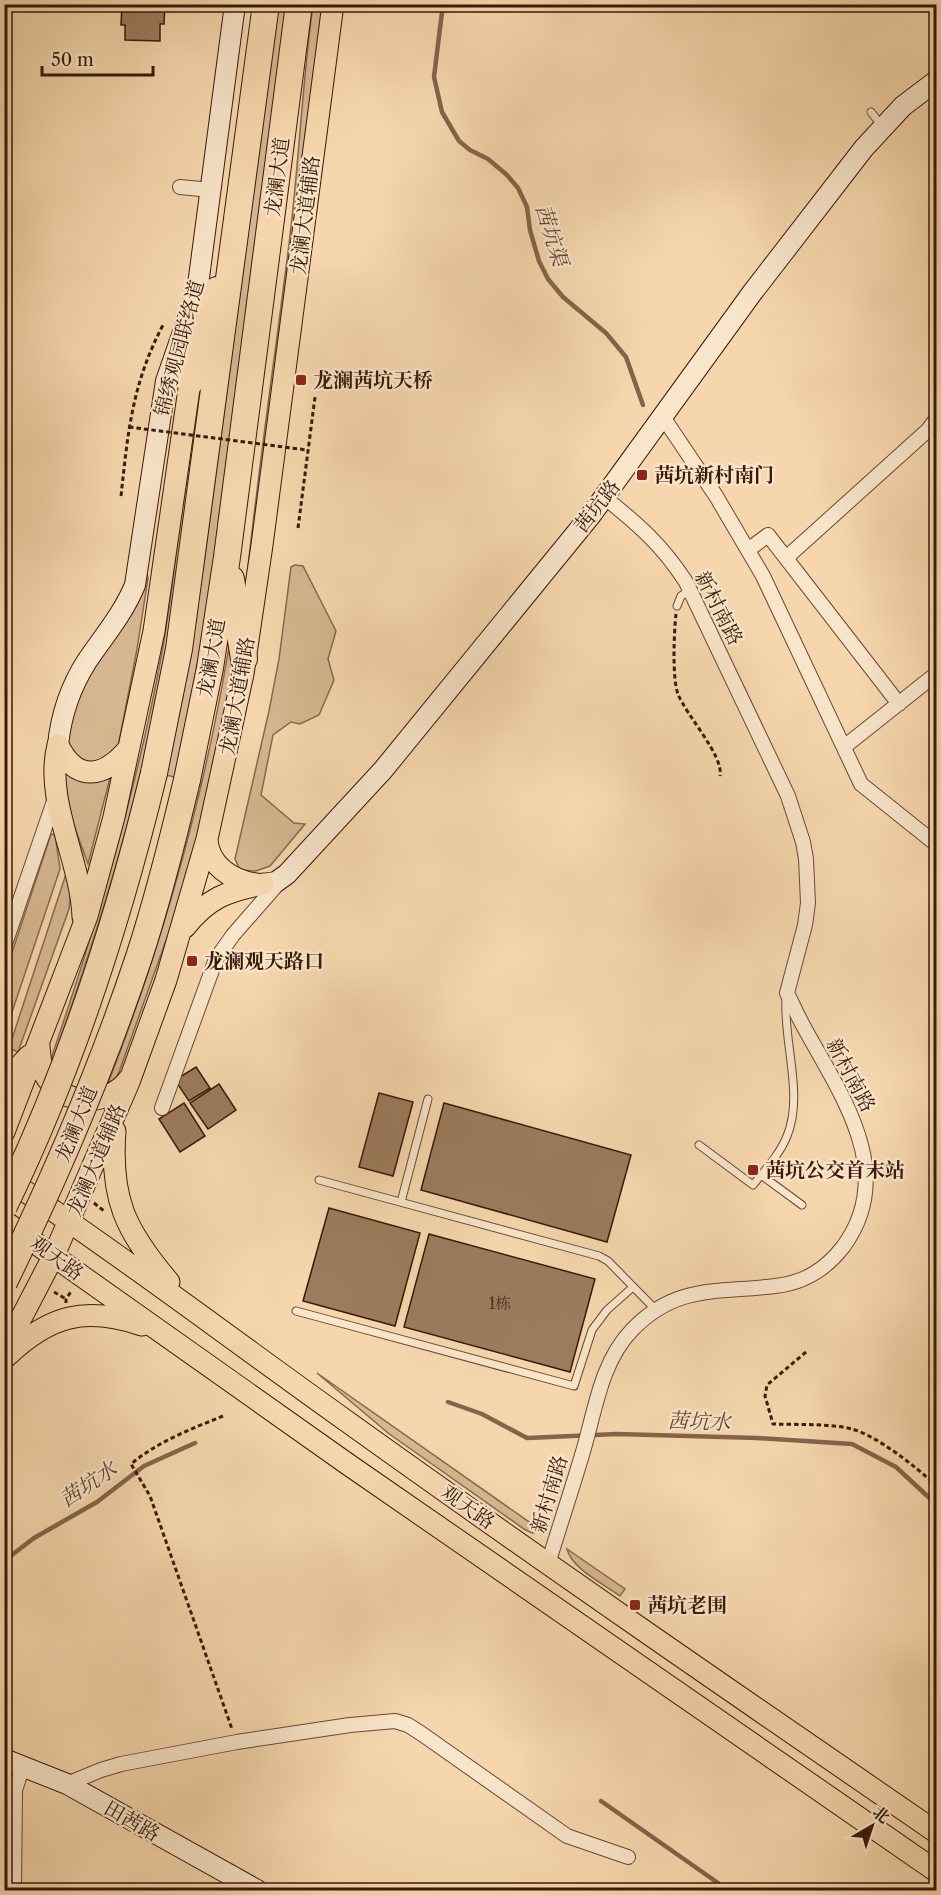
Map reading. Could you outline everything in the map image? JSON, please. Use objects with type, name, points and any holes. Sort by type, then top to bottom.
[{"type":"highway","name":"龙澜大道","points":[[4,1206],[33,1145],[66,1061],[117,917],[154,773],[179,650],[266,4]]},
{"type":"highway","name":"龙澜大道","points":[[4,1282],[75,1129],[135,968],[165,869],[187,780],[210,668],[227,557],[299,4]]},
{"type":"highway","points":[[190,382],[202,333],[237,230]]},
{"type":"highway","points":[[227,557],[244,659]]},
{"type":"main road","name":"龙澜大道辅路","points":[[4,1351],[54,1256],[132,1076],[178,941],[207,839],[238,705],[262,545],[333,4]]},
{"type":"main road","points":[[4,1132],[83,926],[114,817],[154,631],[190,382]]},
{"type":"main road","points":[[58,745],[73,767],[90,773],[112,766],[130,748]]},
{"type":"main road","points":[[58,745],[54,760],[57,793],[76,877],[83,926]]},
{"type":"main road","points":[[207,839],[214,860],[223,870],[243,881],[263,884]]},
{"type":"main road","points":[[178,941],[191,919],[209,902],[229,891],[263,884]]},
{"type":"main road","points":[[38,1044],[41,1066],[52,1086],[72,1098],[84,1101],[107,1097],[118,1091],[132,1076]]},
{"type":"main road","points":[[4,1082],[20,1067],[38,1044]]},
{"type":"main road","points":[[120,1106],[115,1138],[114,1168],[124,1218],[154,1264],[200,1314]]},
{"type":"main road","name":"观天路","points":[[4,1177],[70,1221],[548,1564],[936,1832]]},
{"type":"main road","name":"观天路","points":[[4,1221],[170,1339],[936,1871]]},
{"type":"main road","points":[[4,1358],[32,1334],[58,1320],[74,1316],[88,1315],[125,1320],[170,1339]]},
{"type":"street","name":"锦绣观园联络道","points":[[58,745],[65,709],[78,677],[123,611],[135,585],[165,381],[198,285],[235,4]]},
{"type":"street","name":"茜坑路","points":[[263,884],[276,882],[287,874],[383,770],[604,497],[752,293],[839,179],[877,119],[903,106],[936,81]]},
{"type":"street","points":[[180,187],[211,190]]},
{"type":"street","points":[[663,417],[716,496],[763,576],[861,784],[936,844]]},
{"type":"street","points":[[786,558],[928,430],[936,419]]},
{"type":"street","name":"新村南路","points":[[548,1564],[608,1366],[616,1350],[632,1330],[670,1301],[702,1291],[776,1286],[810,1277],[823,1269],[849,1237],[861,1213],[866,1177],[859,1134],[850,1112],[787,993],[805,925],[808,903],[803,842],[788,796],[690,590],[671,559],[655,540],[604,497]]},
{"type":"street","points":[[748,550],[768,534],[899,704]]},
{"type":"street","points":[[844,747],[936,674]]},
{"type":"street","points":[[4,947],[57,793]]},
{"type":"street","points":[[162,1108],[216,960],[233,935],[287,874]]},
{"type":"street","points":[[68,1784],[121,1764],[237,1742],[350,1725],[395,1721],[408,1725],[422,1734],[567,1836],[628,1857]]},
{"type":"street","points":[[14,1762],[14,1890]]},
{"type":"street","name":"田茜路","points":[[14,1762],[68,1784],[257,1890]]},
{"type":"lane","points":[[676,606],[681,596],[690,590]]},
{"type":"lane","points":[[699,1145],[753,1185],[785,1142],[792,1119],[792,1084],[785,1017],[787,993]]},
{"type":"lane","points":[[400,1202],[428,1099]]},
{"type":"lane","points":[[761,1175],[802,1205]]},
{"type":"lane","points":[[319,1180],[599,1256],[608,1261],[656,1310]]},
{"type":"lane","points":[[296,1311],[574,1386],[592,1330],[607,1310],[633,1287]]},
{"type":"path","points":[[121,496],[129,427],[143,366],[163,325]]},
{"type":"path","points":[[298,528],[315,397]]},
{"type":"path","points":[[129,427],[308,450]]},
{"type":"path","points":[[676,606],[674,625],[676,686],[685,706],[717,758],[721,771],[720,776]]},
{"type":"path","points":[[90,1200],[104,1211],[100,1216]]},
{"type":"path","points":[[47,1288],[66,1299],[75,1286]]},
{"type":"path","points":[[807,1352],[767,1385],[765,1396],[773,1424],[852,1429],[884,1445],[936,1486]]},
{"type":"path","points":[[223,1416],[148,1451],[131,1464],[150,1496],[237,1742]]},
{"type":"shaded area","points":[[278,5],[287,5],[207,610],[175,777],[165,775],[181,705],[205,556]]},
{"type":"shaded area","points":[[313,5],[326,5],[244,604],[289,244]]},
{"type":"shaded area","points":[[207,356],[175,598],[148,741],[103,908],[49,1071],[85,956],[141,755],[162,652],[192,429]]},
{"type":"shaded area","points":[[303,566],[336,631],[328,659],[334,680],[319,715],[300,724],[291,722],[273,735],[261,795],[294,823],[305,824],[270,866],[256,871],[240,870],[235,859],[269,711],[279,659],[291,567]]},
{"type":"shaded area","points":[[146,571],[148,578],[137,649],[118,747],[112,756],[86,764],[67,746],[68,725],[77,697]]},
{"type":"shaded area","points":[[233,622],[235,656],[230,706],[194,862],[119,1072],[114,1082],[105,1091],[147,976],[182,860],[211,742]]},
{"type":"shaded area","points":[[63,767],[112,770],[88,864],[67,806]]},
{"type":"shaded area","points":[[51,834],[55,835],[60,869],[5,1033],[5,974]]},
{"type":"shaded area","points":[[68,868],[71,891],[69,909],[18,1052],[9,1048]]},
{"type":"shaded area","points":[[317,1373],[542,1531],[532,1533],[524,1529],[388,1433]]},
{"type":"shaded area","points":[[567,1549],[625,1589],[620,1596],[589,1576],[575,1563]]},
{"type":"building","points":[[122,4],[165,4],[164,24],[160,24],[160,41],[125,40],[125,25],[121,25]]},
{"type":"building","points":[[196,1067],[210,1088],[189,1101],[175,1080]]},
{"type":"building","points":[[219,1084],[236,1110],[208,1129],[190,1103]]},
{"type":"building","points":[[379,1093],[413,1102],[393,1176],[359,1167]]},
{"type":"building","points":[[184,1103],[205,1136],[180,1152],[159,1119]]},
{"type":"building","points":[[444,1103],[631,1155],[607,1242],[421,1190]]},
{"type":"building","points":[[329,1208],[420,1233],[395,1326],[303,1301]]},
{"type":"building","points":[[429,1234],[595,1279],[570,1372],[404,1327]]},
{"type":"waterway","name":"茜坑渠","points":[[443,4],[434,77],[442,112],[459,141],[470,150],[488,159],[518,188],[527,207],[530,230],[539,261],[548,279],[563,297],[606,333],[626,357],[643,405]]},
{"type":"waterway","name":"茜坑水","points":[[448,1402],[482,1414],[527,1438],[617,1434],[757,1438],[852,1444],[896,1467],[936,1504]]},
{"type":"waterway","name":"茜坑水","points":[[4,1561],[34,1538],[97,1502],[144,1466],[195,1443]]},
{"type":"waterway","points":[[601,1801],[728,1890]]},
{"type":"place","name":"龙澜茜坑天桥","points":[[301,380]]},
{"type":"place","name":"茜坑新村南门","points":[[642,475]]},
{"type":"place","name":"龙澜观天路口","points":[[192,961]]},
{"type":"place","name":"茜坑公交首末站","points":[[753,1170]]},
{"type":"place","name":"茜坑老围","points":[[635,1605]]}]
